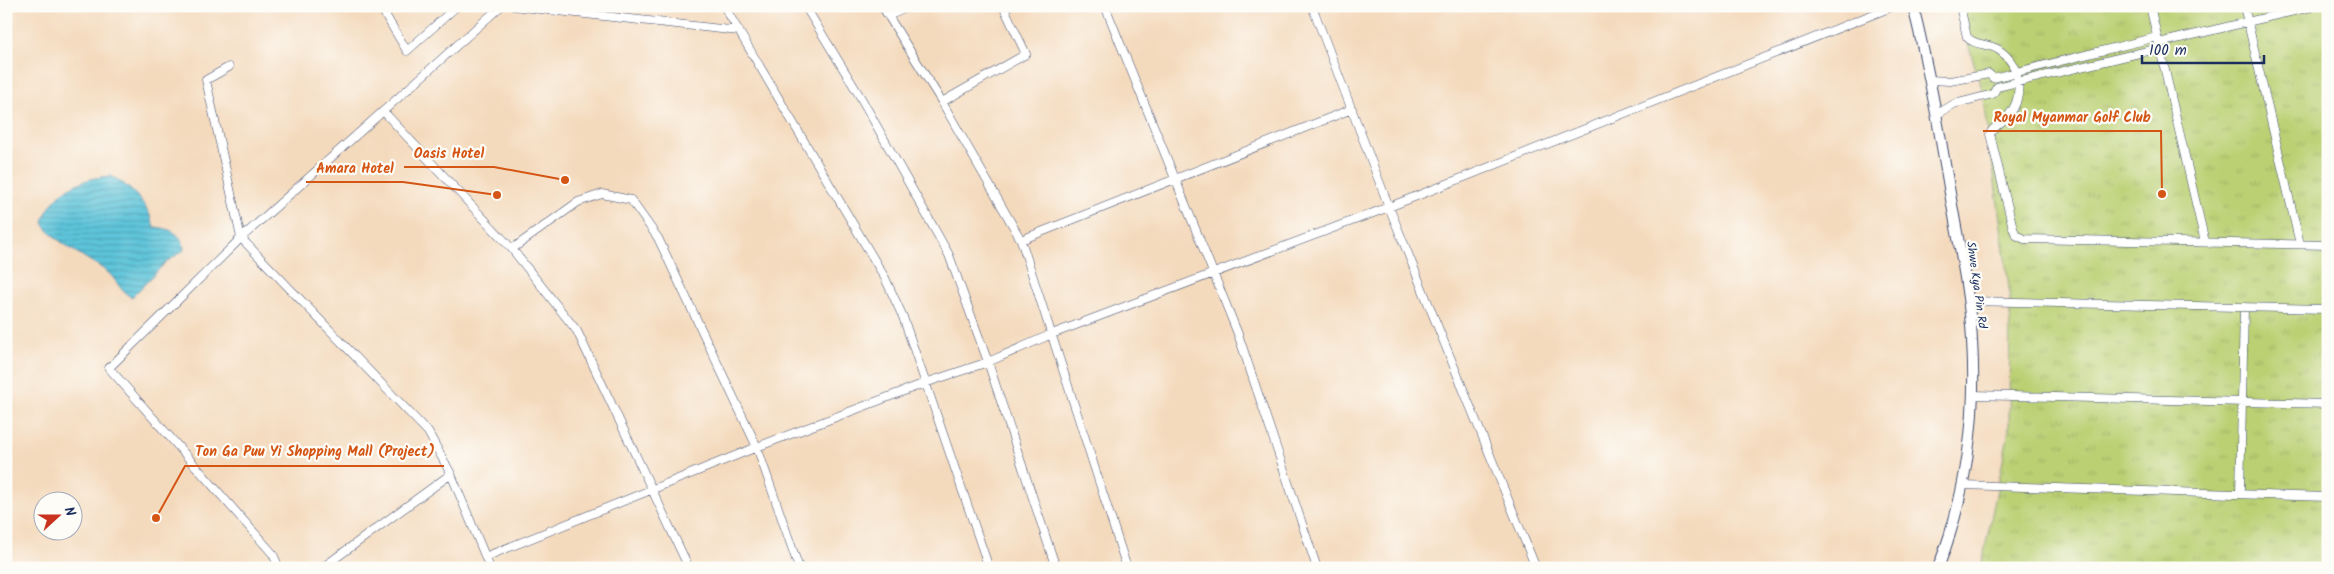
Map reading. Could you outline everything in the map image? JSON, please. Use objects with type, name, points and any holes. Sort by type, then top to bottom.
[{"type":"street","points":[[380,6],[407,51],[457,6]]},
{"type":"street","points":[[279,568],[273,554],[109,368],[241,238],[501,6]]},
{"type":"street","points":[[513,6],[739,31]]},
{"type":"street","points":[[724,6],[885,278],[903,317],[989,568]]},
{"type":"street","points":[[805,6],[886,140],[949,255],[988,362],[1056,568]]},
{"type":"street","points":[[882,6],[942,102],[1021,240],[1126,568]]},
{"type":"street","points":[[888,16],[910,6]]},
{"type":"street","points":[[942,102],[1026,54],[1003,6]]},
{"type":"street","points":[[1105,6],[1173,179],[1238,334],[1317,568]]},
{"type":"street","points":[[1312,6],[1389,207],[1536,568]]},
{"type":"street","points":[[485,557],[758,447],[925,383],[988,362],[1052,334],[1389,207],[1894,6]]},
{"type":"street","name":"Shwe Kya Pin Rd","points":[[1913,6],[1930,80],[1968,300],[1972,340],[1971,423],[1962,485],[1938,568]]},
{"type":"street","points":[[1960,6],[1967,37],[1970,41],[1998,49],[2011,62],[2016,72],[2019,92],[2015,106],[1990,134],[2012,228],[2016,235],[2024,239],[2328,245]]},
{"type":"street","points":[[2150,6],[2205,242]]},
{"type":"street","points":[[2244,6],[2300,244]]},
{"type":"street","points":[[1930,80],[1950,82],[1989,74],[1994,78],[2159,43],[2315,6]]},
{"type":"street","points":[[1936,115],[1954,104],[1993,94],[1996,87],[2159,43]]},
{"type":"street","points":[[229,67],[206,80],[241,238],[428,432],[451,474],[490,568]]},
{"type":"street","points":[[1021,240],[1352,109]]},
{"type":"street","points":[[384,112],[512,250],[577,331],[653,488],[689,568]]},
{"type":"street","points":[[512,250],[578,202],[602,194],[630,200],[658,238],[758,447],[799,568]]},
{"type":"street","points":[[1968,300],[2328,309]]},
{"type":"street","points":[[2240,494],[2244,307]]},
{"type":"street","points":[[1972,394],[2328,404]]},
{"type":"street","points":[[322,568],[451,474]]},
{"type":"street","points":[[1962,485],[2328,498]]},
{"type":"green space","points":[[1956,6],[2328,6],[2328,568],[1981,568],[2009,431],[2010,295],[1983,92]]},
{"type":"water","points":[[111,176],[138,197],[148,211],[154,227],[174,232],[183,244],[184,250],[165,263],[132,297],[124,292],[109,273],[61,242],[46,228],[43,222],[53,202],[69,188],[78,183]]},
{"type":"place","name":"Oasis Hotel","points":[[565,180]]},
{"type":"place","name":"Royal Myanmar Golf Club","points":[[2162,194]]},
{"type":"place","name":"Amara Hotel","points":[[497,195]]},
{"type":"place","name":"Ton Ga Puu Yi Shopping Mall (Project)","points":[[156,518]]}]
